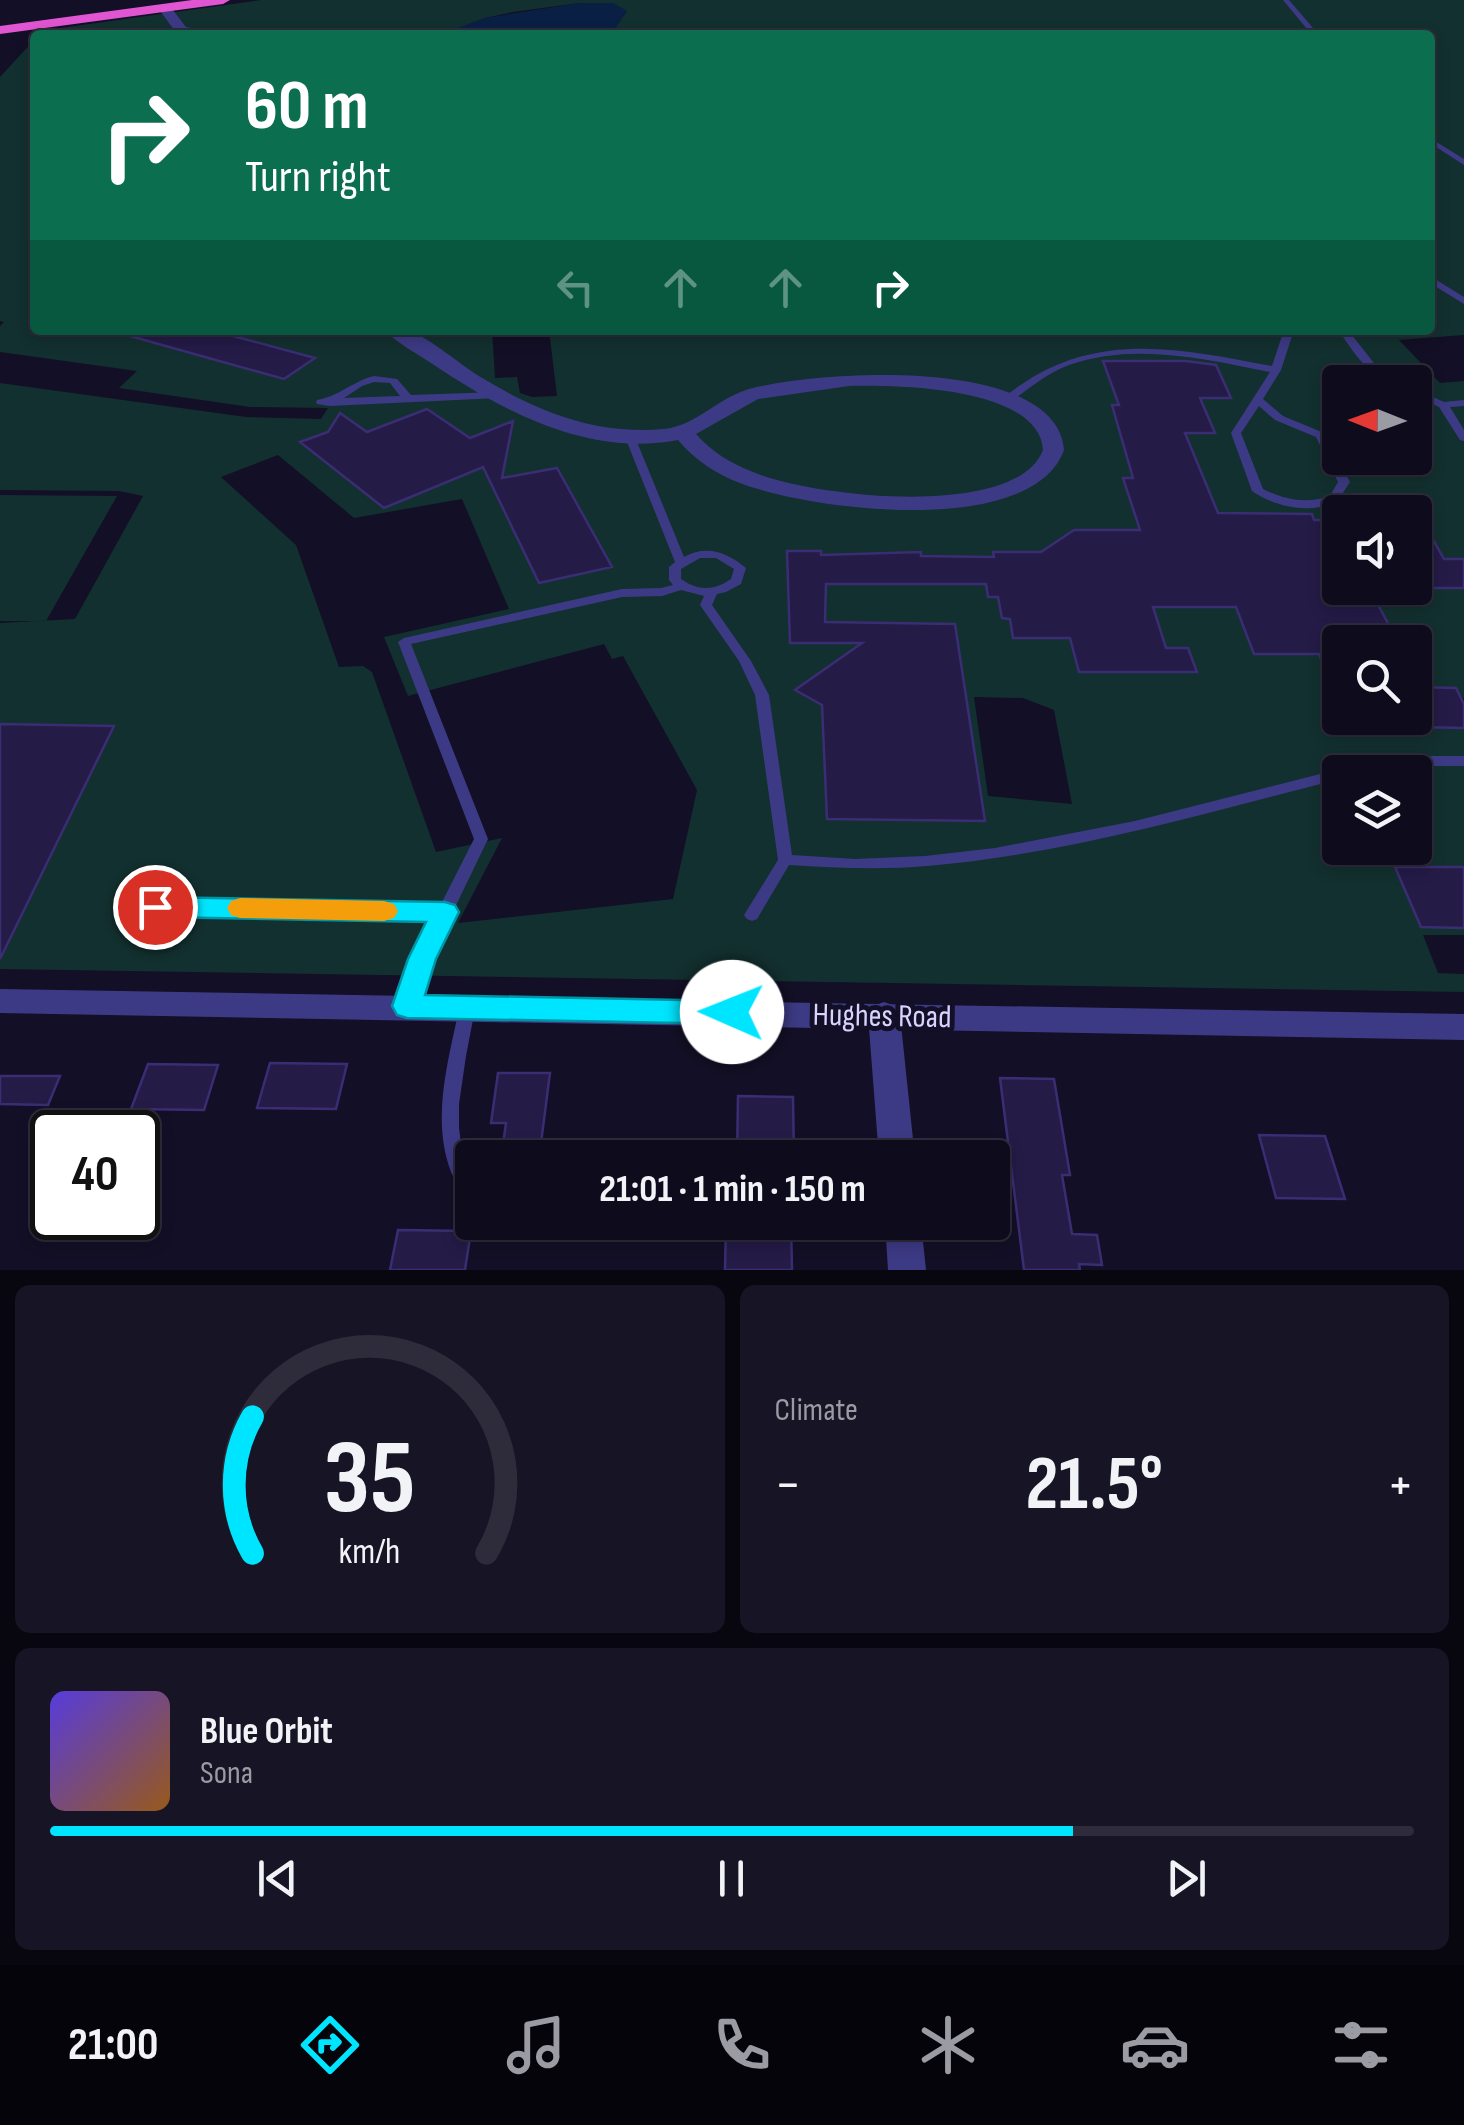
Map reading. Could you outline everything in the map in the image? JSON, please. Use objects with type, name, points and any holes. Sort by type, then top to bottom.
[{"type":"highway","points":[[0,30],[223,0]]},
{"type":"street","points":[[164,8],[181,30]]},
{"type":"street","points":[[402,335],[500,395],[562,426],[630,436],[683,432],[747,396],[791,384],[897,379],[1006,400],[1036,416],[1050,432],[1055,446],[1049,462],[1032,478],[1005,489],[931,503],[842,500],[779,490],[716,463],[683,432]]},
{"type":"street","name":"Hughes Road","points":[[0,1002],[1464,1027]]},
{"type":"street","points":[[884,1015],[895,1140]]},
{"type":"street","points":[[904,1240],[907,1270]]},
{"type":"lane","points":[[1286,0],[1312,30]]},
{"type":"lane","points":[[1435,143],[1464,163]]},
{"type":"lane","points":[[1435,281],[1464,301]]},
{"type":"lane","points":[[1257,399],[1279,418],[1320,434],[1344,482],[1334,498],[1290,503],[1258,492],[1236,433],[1257,399],[1276,370],[1287,335]]},
{"type":"lane","points":[[1347,335],[1369,365]]},
{"type":"lane","points":[[1006,400],[1062,364],[1094,354],[1127,350],[1220,359],[1276,370]]},
{"type":"lane","points":[[408,400],[393,381],[376,378],[347,387],[325,402],[408,400],[500,395]]},
{"type":"lane","points":[[1432,399],[1443,404],[1464,403]]},
{"type":"lane","points":[[1443,404],[1464,438]]},
{"type":"lane","points":[[630,436],[680,561]]},
{"type":"lane","points":[[407,1006],[422,959],[481,839],[404,642],[622,593],[662,592],[681,586],[712,592],[738,581],[740,568],[736,562],[708,554],[680,561],[673,574],[681,586]]},
{"type":"lane","points":[[712,592],[706,605],[745,660],[762,696],[786,860],[752,915]]},
{"type":"lane","points":[[1432,761],[1464,761]]},
{"type":"lane","points":[[786,860],[835,866],[916,862],[1060,841],[1322,778]]},
{"type":"lane","points":[[155,907],[445,912]]},
{"type":"lane","points":[[455,1163],[448,1132],[467,1008]]},
{"type":"green space","points":[[261,0],[1464,0],[1464,335],[1399,340],[1423,365],[1322,365],[1322,475],[1432,475],[1432,375],[1440,383],[1464,381],[1464,699],[1455,688],[1432,687],[1432,625],[1322,625],[1322,632],[1246,633],[1254,654],[1322,654],[1322,735],[1432,735],[1432,727],[1464,728],[1464,867],[1396,867],[1421,927],[1464,928],[1464,935],[1423,935],[1438,973],[1464,974],[1464,992],[0,969],[0,927],[16,927],[114,727],[0,724],[0,623],[75,619],[143,496],[119,491],[0,490],[0,383],[246,417],[321,419],[328,408],[250,407],[119,388],[137,371],[0,352],[0,326],[4,322],[0,321],[0,77],[30,44],[30,335],[142,335],[138,338],[283,379],[314,358],[229,335],[492,335],[495,378],[517,377],[520,393],[532,397],[557,396],[550,335],[1435,335],[1435,30],[614,30],[627,11],[580,3],[513,12],[457,30],[46,30]],"holes":[[[513,422],[505,458],[384,508],[301,443],[328,432],[470,438]],[[278,455],[354,518],[462,499],[509,609],[384,637],[408,696],[604,644],[612,659],[623,656],[697,790],[673,899],[458,923],[502,838],[436,852],[372,672],[363,666],[339,667],[296,545],[221,477]],[[556,468],[611,567],[539,583],[490,481]],[[1159,629],[1166,648],[1188,648],[1196,672],[1079,672],[1074,651]],[[824,669],[963,671],[985,820],[827,819],[822,705],[795,690]],[[974,697],[1023,698],[1054,710],[1072,804],[988,796]]]},
{"type":"green space","points":[[0,495],[117,496],[46,621],[0,621]]},
{"type":"water","points":[[580,3],[613,3],[627,11],[614,30],[452,30],[485,18]]},
{"type":"building","points":[[230,335],[315,358],[284,379],[130,336]]},
{"type":"building","points":[[1103,361],[1216,365],[1231,398],[1200,398],[1215,433],[1185,433],[1218,513],[1312,514],[1314,520],[1322,520],[1322,605],[1378,605],[1389,625],[1322,625],[1322,662],[1319,654],[1254,654],[1236,607],[1153,607],[1166,648],[1188,648],[1197,672],[1079,672],[1070,638],[1013,638],[1010,619],[1002,618],[998,597],[988,597],[986,584],[826,584],[825,622],[955,624],[985,821],[827,819],[822,705],[795,690],[862,643],[790,643],[787,551],[821,551],[821,555],[921,552],[921,556],[994,557],[993,552],[1041,552],[1074,530],[1140,530],[1123,478],[1133,478],[1112,405],[1119,405]]},
{"type":"building","points":[[427,409],[470,438],[513,421],[502,478],[557,468],[612,567],[539,583],[483,467],[384,508],[300,442],[328,432],[340,413],[367,432]]},
{"type":"building","points":[[1432,538],[1444,559],[1464,559],[1464,588],[1432,588]]},
{"type":"building","points":[[1432,687],[1456,688],[1464,704],[1464,728],[1432,727]]},
{"type":"building","points":[[0,724],[114,726],[0,959]]},
{"type":"building","points":[[1395,867],[1464,867],[1464,928],[1421,927]]},
{"type":"building","points":[[270,1063],[347,1064],[336,1109],[257,1108]]},
{"type":"building","points":[[148,1064],[218,1065],[204,1110],[131,1109]]},
{"type":"building","points":[[498,1073],[550,1073],[541,1140],[504,1140],[506,1123],[491,1123]]},
{"type":"building","points":[[0,1076],[60,1076],[48,1105],[0,1104]]},
{"type":"building","points":[[1000,1078],[1054,1079],[1070,1175],[1062,1175],[1072,1234],[1097,1235],[1102,1265],[1079,1264],[1080,1270],[1024,1270]]},
{"type":"building","points":[[738,1096],[793,1097],[794,1140],[737,1140]]},
{"type":"building","points":[[1259,1135],[1325,1136],[1345,1199],[1276,1198]]},
{"type":"building","points":[[398,1230],[455,1231],[455,1240],[470,1240],[465,1270],[390,1270]]},
{"type":"building","points":[[726,1240],[791,1240],[792,1270],[725,1270]]},
{"type":"slow traffic","points":[[240,908],[384,911]]},
{"type":"route","points":[[155,907],[445,912],[422,959],[407,1006],[732,1012]]}]
